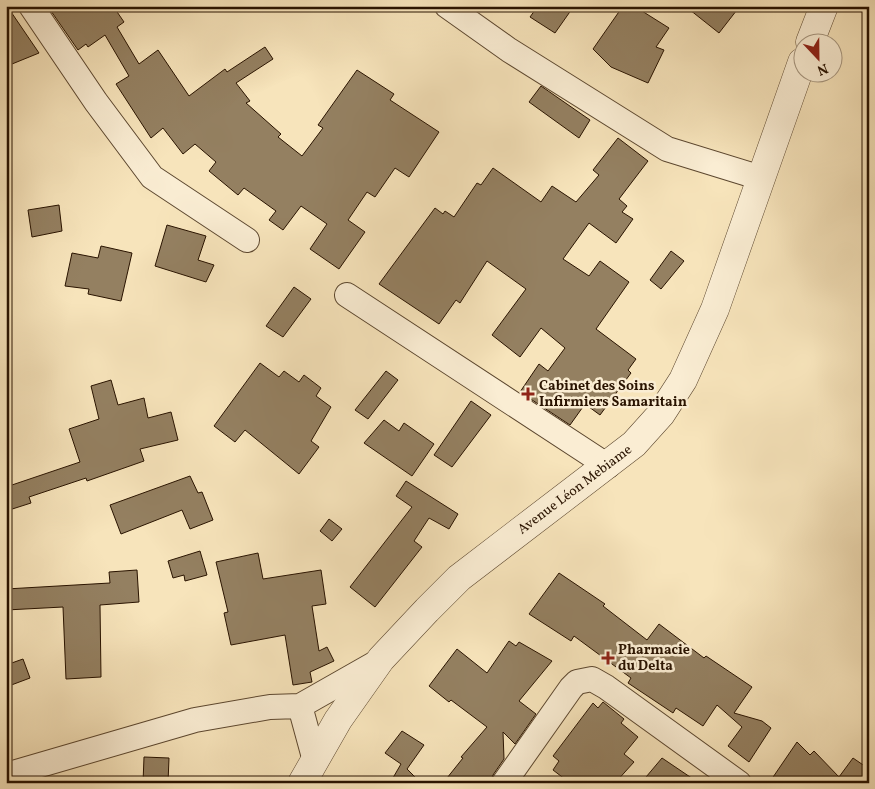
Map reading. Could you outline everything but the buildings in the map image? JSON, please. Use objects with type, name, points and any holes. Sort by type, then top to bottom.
[{"type":"street","points":[[31,6],[96,102],[152,177],[247,240]]},
{"type":"street","points":[[447,6],[509,50],[667,150],[761,178]]},
{"type":"street","points":[[814,32],[824,6]]},
{"type":"street","name":"Avenue Léon Mebiame","points":[[308,772],[338,720],[381,659],[459,578],[608,466],[634,444],[661,414],[683,380],[715,309],[795,82]]},
{"type":"street","points":[[347,296],[608,466]]},
{"type":"street","points":[[6,775],[195,720],[263,708],[300,706],[381,659]]},
{"type":"street","points":[[504,783],[571,688],[577,682],[592,679],[606,687],[729,780]]},
{"type":"street","points":[[300,706],[308,772]]},
{"type":"place","name":"Cabinet des Soins Infirmiers Samaritain","points":[[528,394]]},
{"type":"place","name":"Pharmacie du Delta","points":[[608,658]]}]
